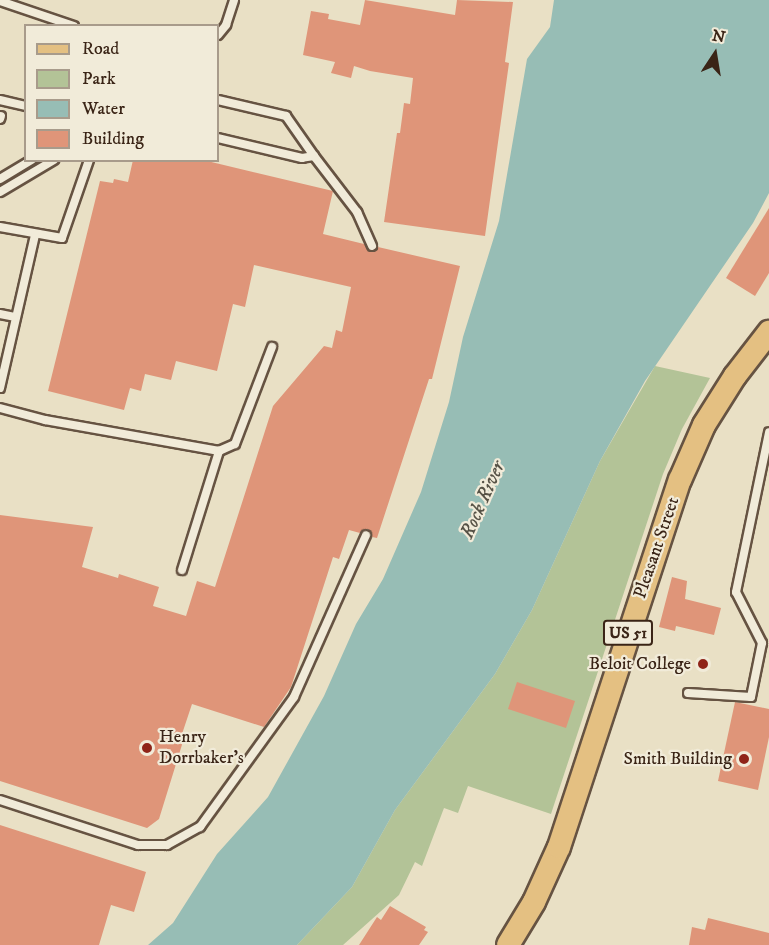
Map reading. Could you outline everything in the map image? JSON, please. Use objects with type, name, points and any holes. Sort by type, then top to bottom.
[{"type":"main road","name":"Pleasant Street","points":[[508,945],[534,902],[559,847],[680,480],[704,425],[735,376],[769,332]]},
{"type":"lane","points":[[219,34],[226,25],[234,0]]},
{"type":"lane","points":[[0,1],[68,24]]},
{"type":"lane","points":[[0,100],[24,106]]},
{"type":"lane","points":[[219,100],[286,116],[357,212],[372,246]]},
{"type":"lane","points":[[219,138],[302,158],[314,156]]},
{"type":"lane","points":[[0,179],[29,162]]},
{"type":"lane","points":[[0,192],[50,162]]},
{"type":"lane","points":[[0,227],[62,238],[88,162]]},
{"type":"lane","points":[[12,172],[17,181]]},
{"type":"lane","points":[[0,388],[35,235]]},
{"type":"lane","points":[[0,314],[16,317]]},
{"type":"lane","points":[[0,408],[45,420],[219,451],[236,444],[272,347]]},
{"type":"lane","points":[[688,693],[751,697],[762,643],[736,592],[769,432]]},
{"type":"lane","points":[[182,570],[219,451]]},
{"type":"lane","points":[[0,800],[138,845],[167,845],[200,827],[294,697],[366,535]]},
{"type":"green space","points":[[655,366],[710,378],[682,429],[663,474],[551,814],[468,786],[458,813],[444,808],[422,866],[415,862],[399,895],[343,945],[297,945],[352,887],[395,810],[495,674],[532,610],[600,461]]},
{"type":"water","name":"Rock River","points":[[554,0],[769,0],[769,193],[753,223],[645,381],[600,461],[532,610],[495,674],[395,810],[352,887],[297,945],[148,945],[173,923],[217,854],[268,797],[324,696],[356,624],[383,579],[421,492],[449,402],[463,337],[499,221],[527,59],[550,27]]},
{"type":"building","points":[[365,0],[455,15],[457,0],[513,2],[505,62],[509,63],[485,236],[384,222],[397,133],[400,133],[404,103],[410,104],[413,78],[354,66],[351,78],[331,73],[335,62],[303,55],[311,11],[329,14],[328,19],[360,25]]},
{"type":"building","points":[[133,162],[211,162],[333,191],[323,234],[364,244],[371,252],[378,247],[460,266],[432,379],[429,379],[377,538],[372,537],[368,529],[360,533],[349,530],[339,559],[333,557],[291,687],[264,727],[192,704],[182,734],[185,735],[159,819],[147,828],[0,781],[0,515],[93,527],[82,567],[118,578],[119,574],[159,587],[153,606],[186,616],[197,581],[215,587],[273,406],[324,346],[332,348],[336,330],[342,332],[351,287],[254,265],[245,307],[233,304],[217,371],[176,361],[171,380],[145,374],[141,391],[130,388],[124,410],[48,391],[100,181],[113,183],[114,179],[128,182]]},
{"type":"building","points":[[769,208],[769,273],[755,296],[726,278]]},
{"type":"building","points":[[672,577],[687,581],[685,599],[721,608],[714,635],[676,626],[675,631],[659,627]]},
{"type":"building","points":[[517,682],[575,701],[566,728],[508,709]]},
{"type":"building","name":"Smith Building","points":[[735,702],[769,709],[769,737],[758,790],[718,781]]},
{"type":"building","points":[[0,825],[146,872],[134,912],[111,905],[99,945],[0,945]]},
{"type":"building","points":[[390,906],[426,927],[424,930],[428,932],[419,945],[359,945],[377,917],[381,920]]},
{"type":"building","points":[[708,918],[769,933],[769,945],[689,945],[692,927],[705,930]]},
{"type":"place","name":"Beloit College","points":[[703,664]]},
{"type":"place","name":"Henry Dorrbaker's","points":[[147,748]]},
{"type":"place","name":"Smith Building","points":[[744,759]]}]
